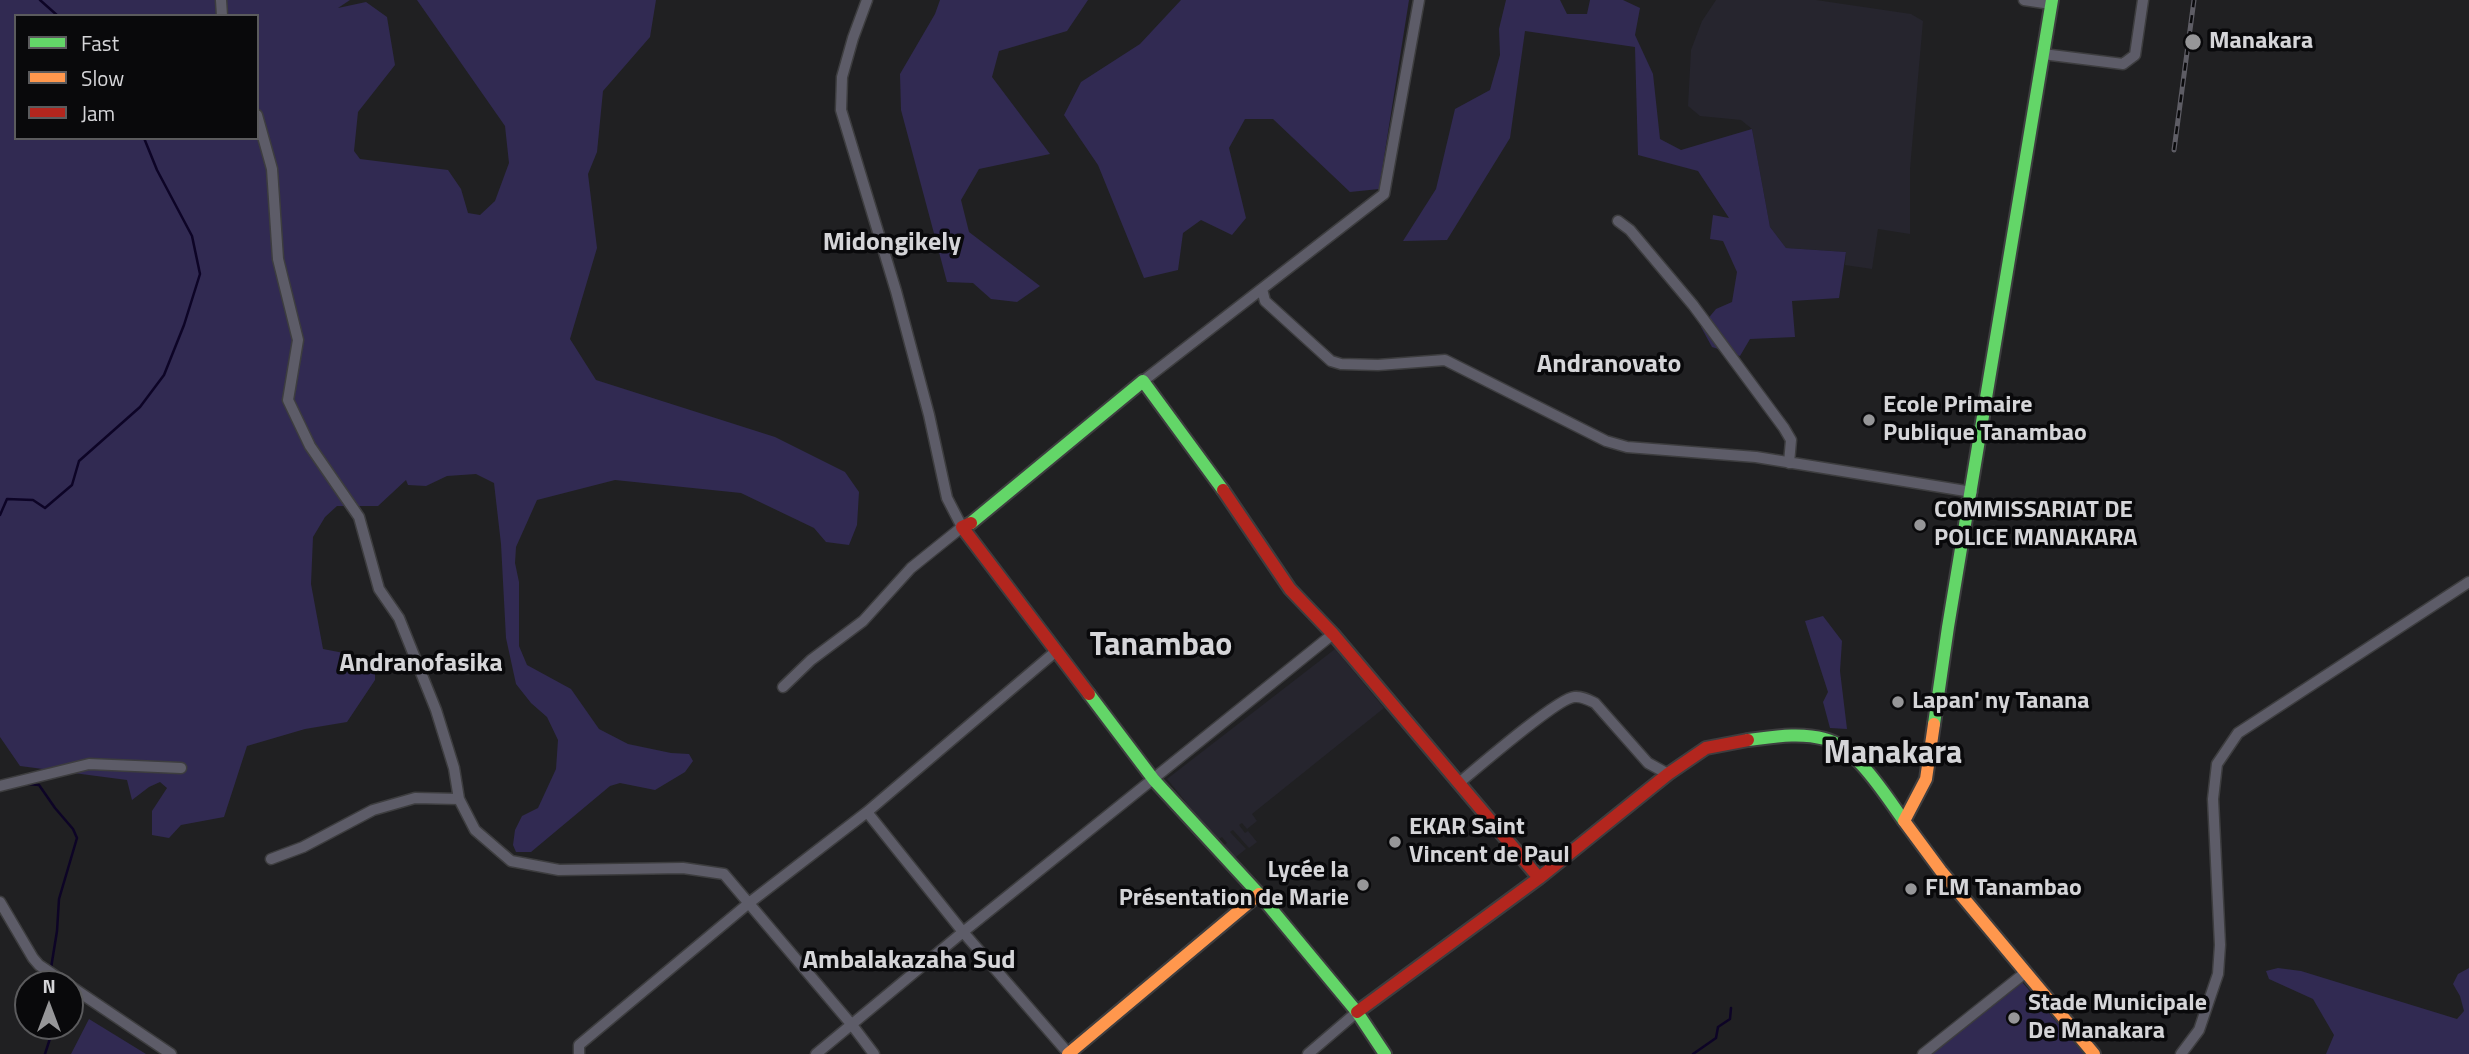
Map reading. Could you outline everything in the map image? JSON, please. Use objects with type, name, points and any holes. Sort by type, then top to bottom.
[{"type":"street","points":[[867,0],[842,77],[841,110],[896,291],[929,415],[947,498],[962,527],[1154,780],[1259,894],[1357,1012],[1385,1054]]},
{"type":"street","points":[[783,687],[811,660],[863,621],[911,568],[962,527],[977,520],[1143,381],[1384,194],[1419,0]]},
{"type":"street","points":[[1904,821],[1926,779],[1948,627],[2052,2],[2024,0]]},
{"type":"street","points":[[2043,54],[2123,64],[2135,55],[2143,0]]},
{"type":"street","points":[[259,122],[272,169],[278,259],[298,340],[288,400],[310,446],[359,517],[379,589],[399,618],[436,710],[454,768],[459,799],[475,830],[511,861],[559,870],[683,868],[724,874],[874,1054]]},
{"type":"street","points":[[1618,221],[1630,230],[1693,305],[1784,428],[1791,440],[1789,463]]},
{"type":"street","points":[[1262,289],[1265,301],[1331,361],[1341,365],[1378,365],[1445,360],[1606,441],[1627,447],[1756,457],[1972,492]]},
{"type":"street","points":[[1143,381],[1240,512],[1290,589],[1334,634],[1539,878]]},
{"type":"street","points":[[2181,1054],[2199,1030],[2218,974],[2220,946],[2213,799],[2217,764],[2238,733],[2469,582]]},
{"type":"street","points":[[816,1054],[1334,634]]},
{"type":"street","points":[[579,1054],[579,1045],[749,903],[867,812],[1055,652]]},
{"type":"street","points":[[1459,783],[1530,724],[1572,697],[1595,703],[1648,763],[1668,774]]},
{"type":"street","points":[[1308,1054],[1357,1012],[1539,878],[1668,774],[1706,748],[1744,740],[1794,735],[1827,739],[1847,751],[1866,769],[1941,871],[2094,1054]]},
{"type":"street","points":[[0,786],[89,764],[181,768]]},
{"type":"street","points":[[271,859],[303,847],[373,810],[415,798],[459,799]]},
{"type":"street","points":[[867,812],[964,932],[1069,1054],[1259,894]]},
{"type":"street","points":[[0,902],[39,964],[171,1054]]},
{"type":"street","points":[[1923,1054],[2026,972]]},
{"type":"shaded area","points":[[0,0],[350,0],[338,8],[366,2],[387,17],[395,65],[358,112],[354,151],[360,159],[448,170],[461,189],[468,213],[480,215],[495,201],[509,163],[505,126],[417,0],[656,0],[650,37],[603,91],[597,152],[588,174],[597,248],[570,339],[596,380],[775,437],[845,472],[859,492],[857,525],[849,545],[826,542],[814,528],[741,493],[615,480],[537,500],[516,547],[515,563],[519,582],[519,646],[527,665],[571,689],[599,729],[628,744],[689,754],[693,761],[685,772],[655,790],[620,783],[610,786],[531,852],[516,852],[513,845],[515,830],[522,816],[538,808],[556,769],[558,740],[547,717],[516,684],[506,638],[501,544],[494,483],[476,474],[447,476],[426,486],[408,485],[406,480],[378,506],[337,506],[325,517],[313,537],[311,584],[323,649],[375,659],[375,680],[347,722],[305,729],[247,746],[224,817],[181,825],[169,838],[152,835],[152,811],[167,788],[160,782],[132,800],[127,780],[20,766],[0,737]]},
{"type":"shaded area","points":[[940,0],[1088,0],[1067,31],[999,51],[992,77],[1050,154],[979,169],[961,200],[969,232],[1040,286],[1017,302],[991,299],[973,283],[947,282],[901,110],[900,74],[935,14]]},
{"type":"shaded area","points":[[1181,0],[1409,0],[1379,189],[1350,192],[1273,119],[1245,119],[1229,148],[1246,218],[1232,235],[1201,220],[1183,233],[1178,270],[1144,278],[1098,165],[1064,115],[1081,82],[1140,44]]},
{"type":"shaded area","points":[[1506,0],[1560,0],[1567,14],[1587,14],[1590,0],[1623,0],[1640,8],[1635,35],[1653,74],[1660,139],[1681,150],[1752,129],[1770,227],[1786,248],[1846,252],[1839,298],[1792,301],[1795,337],[1750,339],[1740,356],[1712,347],[1701,327],[1716,309],[1732,302],[1737,272],[1723,241],[1710,239],[1713,215],[1729,218],[1698,171],[1638,155],[1635,47],[1525,31],[1510,138],[1447,240],[1403,241],[1436,189],[1455,109],[1490,90],[1500,55],[1499,29]]},
{"type":"shaded area","points":[[1716,0],[1816,0],[1911,14],[1923,21],[1910,169],[1910,234],[1878,229],[1872,269],[1845,265],[1846,252],[1786,248],[1770,227],[1752,129],[1741,120],[1700,116],[1688,106],[1691,50],[1702,21]]},
{"type":"shaded area","points":[[1823,616],[1842,641],[1840,671],[1847,729],[1830,728],[1823,702],[1828,692],[1805,621]]},
{"type":"shaded area","points":[[1335,649],[1384,708],[1252,814],[1257,821],[1247,829],[1242,823],[1239,825],[1257,842],[1249,848],[1233,830],[1230,832],[1246,849],[1232,860],[1222,847],[1227,843],[1222,837],[1217,840],[1167,779]]},
{"type":"shaded area","points":[[2278,968],[2301,971],[2457,1019],[2464,1011],[2453,984],[2458,974],[2469,968],[2469,1054],[2326,1054],[2334,1035],[2313,999],[2269,979],[2266,971]]},
{"type":"shaded area","name":"Stade Municipale De Manakara","points":[[2022,982],[2084,1054],[1927,1054]]},
{"type":"shaded area","points":[[89,1019],[146,1054],[71,1054],[78,1040],[84,1040],[84,1029]]},
{"type":"waterway","points":[[40,0],[56,14]]},
{"type":"waterway","points":[[0,515],[7,499],[33,500],[45,508],[72,485],[79,461],[140,407],[164,375],[184,325],[200,274],[192,236],[157,170],[145,140]]},
{"type":"waterway","points":[[28,784],[39,785],[77,838],[59,899],[51,968]]},
{"type":"waterway","points":[[1693,1054],[1716,1038],[1718,1027],[1730,1019],[1731,1008]]},
{"type":"waterway","points":[[45,1054],[50,1040]]},
{"type":"railway","points":[[2174,150],[2194,0]]},
{"type":"traffic: fast","points":[[1934,724],[2052,0]]},
{"type":"traffic: fast","points":[[971,523],[1143,381],[1223,490]]},
{"type":"traffic: fast","points":[[1089,694],[1154,780],[1259,894],[1357,1012],[1385,1054]]},
{"type":"traffic: fast","points":[[1748,740],[1806,736],[1836,744],[1869,773],[1904,821]]},
{"type":"traffic: slow","points":[[1934,724],[1926,779],[1904,821],[1941,871],[2094,1054]]},
{"type":"traffic: slow","points":[[1068,1054],[1259,894]]},
{"type":"traffic: jam","points":[[1223,490],[1290,589],[1333,634],[1539,878]]},
{"type":"traffic: jam","points":[[971,523],[962,527],[1089,694]]},
{"type":"traffic: jam","points":[[1357,1012],[1539,878],[1668,774],[1706,748],[1748,740]]},
{"type":"place","name":"Manakara","points":[[2193,42]]},
{"type":"place","name":"Ecole Primaire Publique Tanambao","points":[[1869,420]]},
{"type":"place","name":"COMMISSARIAT DE POLICE MANAKARA","points":[[1920,525]]},
{"type":"place","name":"Lapan' ny Tanana","points":[[1898,702]]},
{"type":"place","name":"EKAR Saint Vincent de Paul","points":[[1395,842]]},
{"type":"place","name":"Lycée la Présentation de Marie","points":[[1363,885]]},
{"type":"place","name":"FLM Tanambao","points":[[1911,889]]},
{"type":"place","name":"Stade Municipale De Manakara","points":[[2014,1018]]},
{"type":"district","name":"Midongikely","points":[[892,244]]},
{"type":"district","name":"Andranovato","points":[[1609,366]]},
{"type":"district","name":"Tanambao","points":[[1161,647]]},
{"type":"district","name":"Andranofasika","points":[[421,665]]},
{"type":"district","name":"Manakara","points":[[1893,755]]},
{"type":"district","name":"Ambalakazaha Sud","points":[[909,962]]}]
